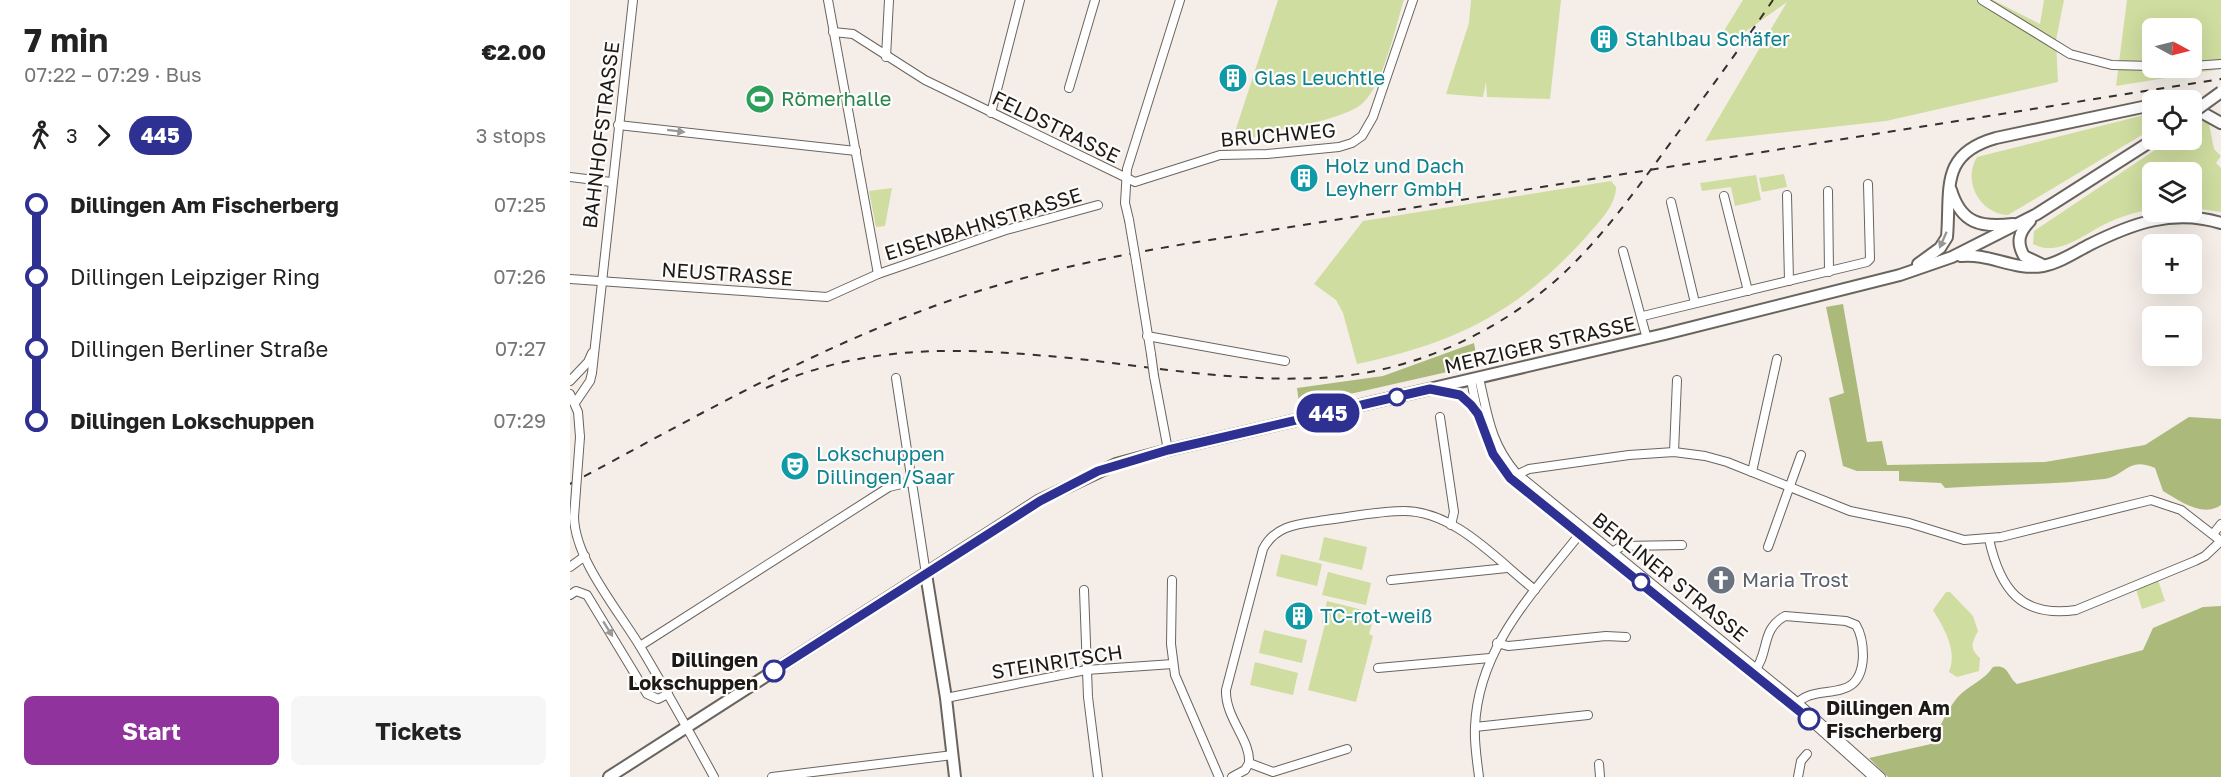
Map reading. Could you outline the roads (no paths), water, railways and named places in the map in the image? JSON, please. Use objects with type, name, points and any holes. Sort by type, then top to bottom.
[{"type":"main road","points":[[2202,106],[2221,92]]},
{"type":"main road","points":[[1900,275],[1932,255],[1944,244],[1947,226],[1948,183],[1954,164],[1962,155],[1982,142],[2142,107]]},
{"type":"main road","points":[[2202,113],[2221,123]]},
{"type":"main road","points":[[1900,275],[1952,257],[2022,222],[2142,147]]},
{"type":"main road","points":[[1948,183],[1961,214],[1972,222],[1998,225],[2022,222]]},
{"type":"main road","points":[[2037,214],[2021,231],[2019,244],[2024,256],[2031,261],[2050,264]]},
{"type":"main road","points":[[1952,257],[1990,257],[2023,266],[2050,264],[2120,230],[2159,218],[2193,218],[2221,223]]},
{"type":"main road","name":"MERZIGER STRASSE","points":[[609,777],[1063,488],[1116,464],[1647,339],[1900,275]]},
{"type":"main road","points":[[926,574],[956,777]]},
{"type":"street","name":"BAHNHOFSTRASSE","points":[[575,403],[590,381],[633,0]]},
{"type":"street","points":[[828,0],[878,274]]},
{"type":"street","points":[[886,57],[889,0]]},
{"type":"street","points":[[991,113],[1020,0]]},
{"type":"street","points":[[1069,88],[1095,0]]},
{"type":"street","points":[[1125,179],[1180,0]]},
{"type":"street","name":"BRUCHWEG","points":[[1125,179],[1135,182],[1232,153],[1273,153],[1339,147],[1352,143],[1362,136],[1373,117],[1413,0]]},
{"type":"street","points":[[1982,0],[2070,54],[2112,64],[2142,66]]},
{"type":"street","name":"FELDSTRASSE","points":[[833,32],[853,34],[886,57],[991,113],[1125,179],[1147,336],[1168,450]]},
{"type":"street","points":[[2202,65],[2221,64]]},
{"type":"street","points":[[618,125],[856,151]]},
{"type":"street","points":[[570,177],[611,182]]},
{"type":"street","points":[[1642,316],[1867,262],[1870,259],[1868,184]]},
{"type":"street","points":[[1828,191],[1828,272]]},
{"type":"street","points":[[1787,195],[1789,281]]},
{"type":"street","points":[[1724,196],[1748,291]]},
{"type":"street","points":[[1671,202],[1695,303]]},
{"type":"street","name":"EISENBAHNSTRASSE","points":[[878,274],[1005,230],[1098,205]]},
{"type":"street","points":[[1623,251],[1647,339]]},
{"type":"street","name":"NEUSTRASSE","points":[[570,279],[827,297],[878,274]]},
{"type":"street","points":[[1147,336],[1285,361]]},
{"type":"street","name":"BAHNHOFSTRASSE","points":[[570,381],[588,362],[594,346]]},
{"type":"street","points":[[1752,472],[1777,358]]},
{"type":"street","points":[[896,378],[910,482],[926,574]]},
{"type":"street","name":"BERLINER STRASSE","points":[[1475,378],[1478,414],[1493,454],[1513,476],[1755,670],[1881,777]]},
{"type":"street","name":"BERLINER STRASSE","points":[[1475,378],[1492,436],[1513,476]]},
{"type":"street","points":[[1674,452],[1677,380]]},
{"type":"street","points":[[1430,389],[1464,398],[1478,414]]},
{"type":"street","points":[[570,394],[575,403],[580,437],[574,517],[576,539],[668,694],[714,777]]},
{"type":"street","points":[[1440,417],[1454,512],[1451,525]]},
{"type":"street","points":[[1513,476],[1629,455],[1674,452],[1705,456],[1850,511],[1909,523],[1954,538],[1974,541],[1989,539],[2151,500],[2181,510],[2221,541],[2205,556],[2195,561],[2076,610],[2060,612],[2034,608],[2014,595],[1997,571],[1989,539]]},
{"type":"street","points":[[1768,546],[1791,488],[1801,455]]},
{"type":"street","points":[[640,646],[889,487],[910,482]]},
{"type":"street","points":[[1232,777],[1245,770],[1248,764],[1248,753],[1225,703],[1226,690],[1256,571],[1268,539],[1289,526],[1388,512],[1420,512],[1451,525],[1535,590]]},
{"type":"street","points":[[2213,534],[2221,524]]},
{"type":"street","points":[[1479,777],[1475,727],[1479,699],[1490,658],[1510,622],[1582,531]]},
{"type":"street","points":[[1610,553],[1622,546],[1682,545]]},
{"type":"street","points":[[570,567],[585,556]]},
{"type":"street","points":[[1391,580],[1507,568]]},
{"type":"street","points":[[1172,580],[1173,664],[1180,689],[1219,777]]},
{"type":"street","points":[[1084,590],[1086,670],[1098,777]]},
{"type":"street","points":[[570,595],[576,591],[587,595],[647,694],[653,699],[668,694]]},
{"type":"street","points":[[1755,670],[1761,663],[1769,628],[1785,615],[1846,621],[1856,625],[1863,644],[1862,661],[1855,682],[1840,691],[1803,698],[1796,704]]},
{"type":"street","points":[[1497,644],[1508,646],[1606,636],[1626,637]]},
{"type":"street","points":[[1378,668],[1490,658]]},
{"type":"street","name":"STEINRITSCH","points":[[946,698],[1086,670],[1173,664]]},
{"type":"street","name":"BERLINER STRASSE","points":[[1796,704],[1873,777]]},
{"type":"street","points":[[1475,727],[1588,714]]},
{"type":"street","points":[[1259,777],[1347,749]]},
{"type":"street","points":[[1798,777],[1798,770],[1806,753]]},
{"type":"street","points":[[777,777],[953,755]]},
{"type":"street","points":[[1248,764],[1269,772]]},
{"type":"street","points":[[1599,764],[1600,777]]},
{"type":"railway","points":[[766,388],[805,373],[844,362],[882,355],[920,352],[959,351],[1038,355],[1212,375],[1278,379],[1344,376],[1376,371],[1440,351],[1500,321],[1554,282],[1578,259],[1629,198],[1773,0]]},
{"type":"railway","points":[[570,484],[702,413],[837,346],[929,308],[1030,276],[1133,253],[1203,241],[2221,79]]},
{"type":"place","name":"Stahlbau Schäfer","points":[[1604,39]]},
{"type":"place","name":"Glas Leuchtle","points":[[1233,78]]},
{"type":"place","name":"Römerhalle","points":[[760,99]]},
{"type":"place","name":"Holz und Dach Leyherr GmbH","points":[[1304,178]]},
{"type":"place","name":"Lokschuppen Dillingen/Saar","points":[[795,466]]},
{"type":"place","name":"Maria Trost","points":[[1721,580]]},
{"type":"place","name":"TC-rot-weiß","points":[[1299,616]]},
{"type":"place","name":"Dillingen Lokschuppen","points":[[774,671]]},
{"type":"place","name":"Dillingen Am Fischerberg","points":[[1809,719]]}]
